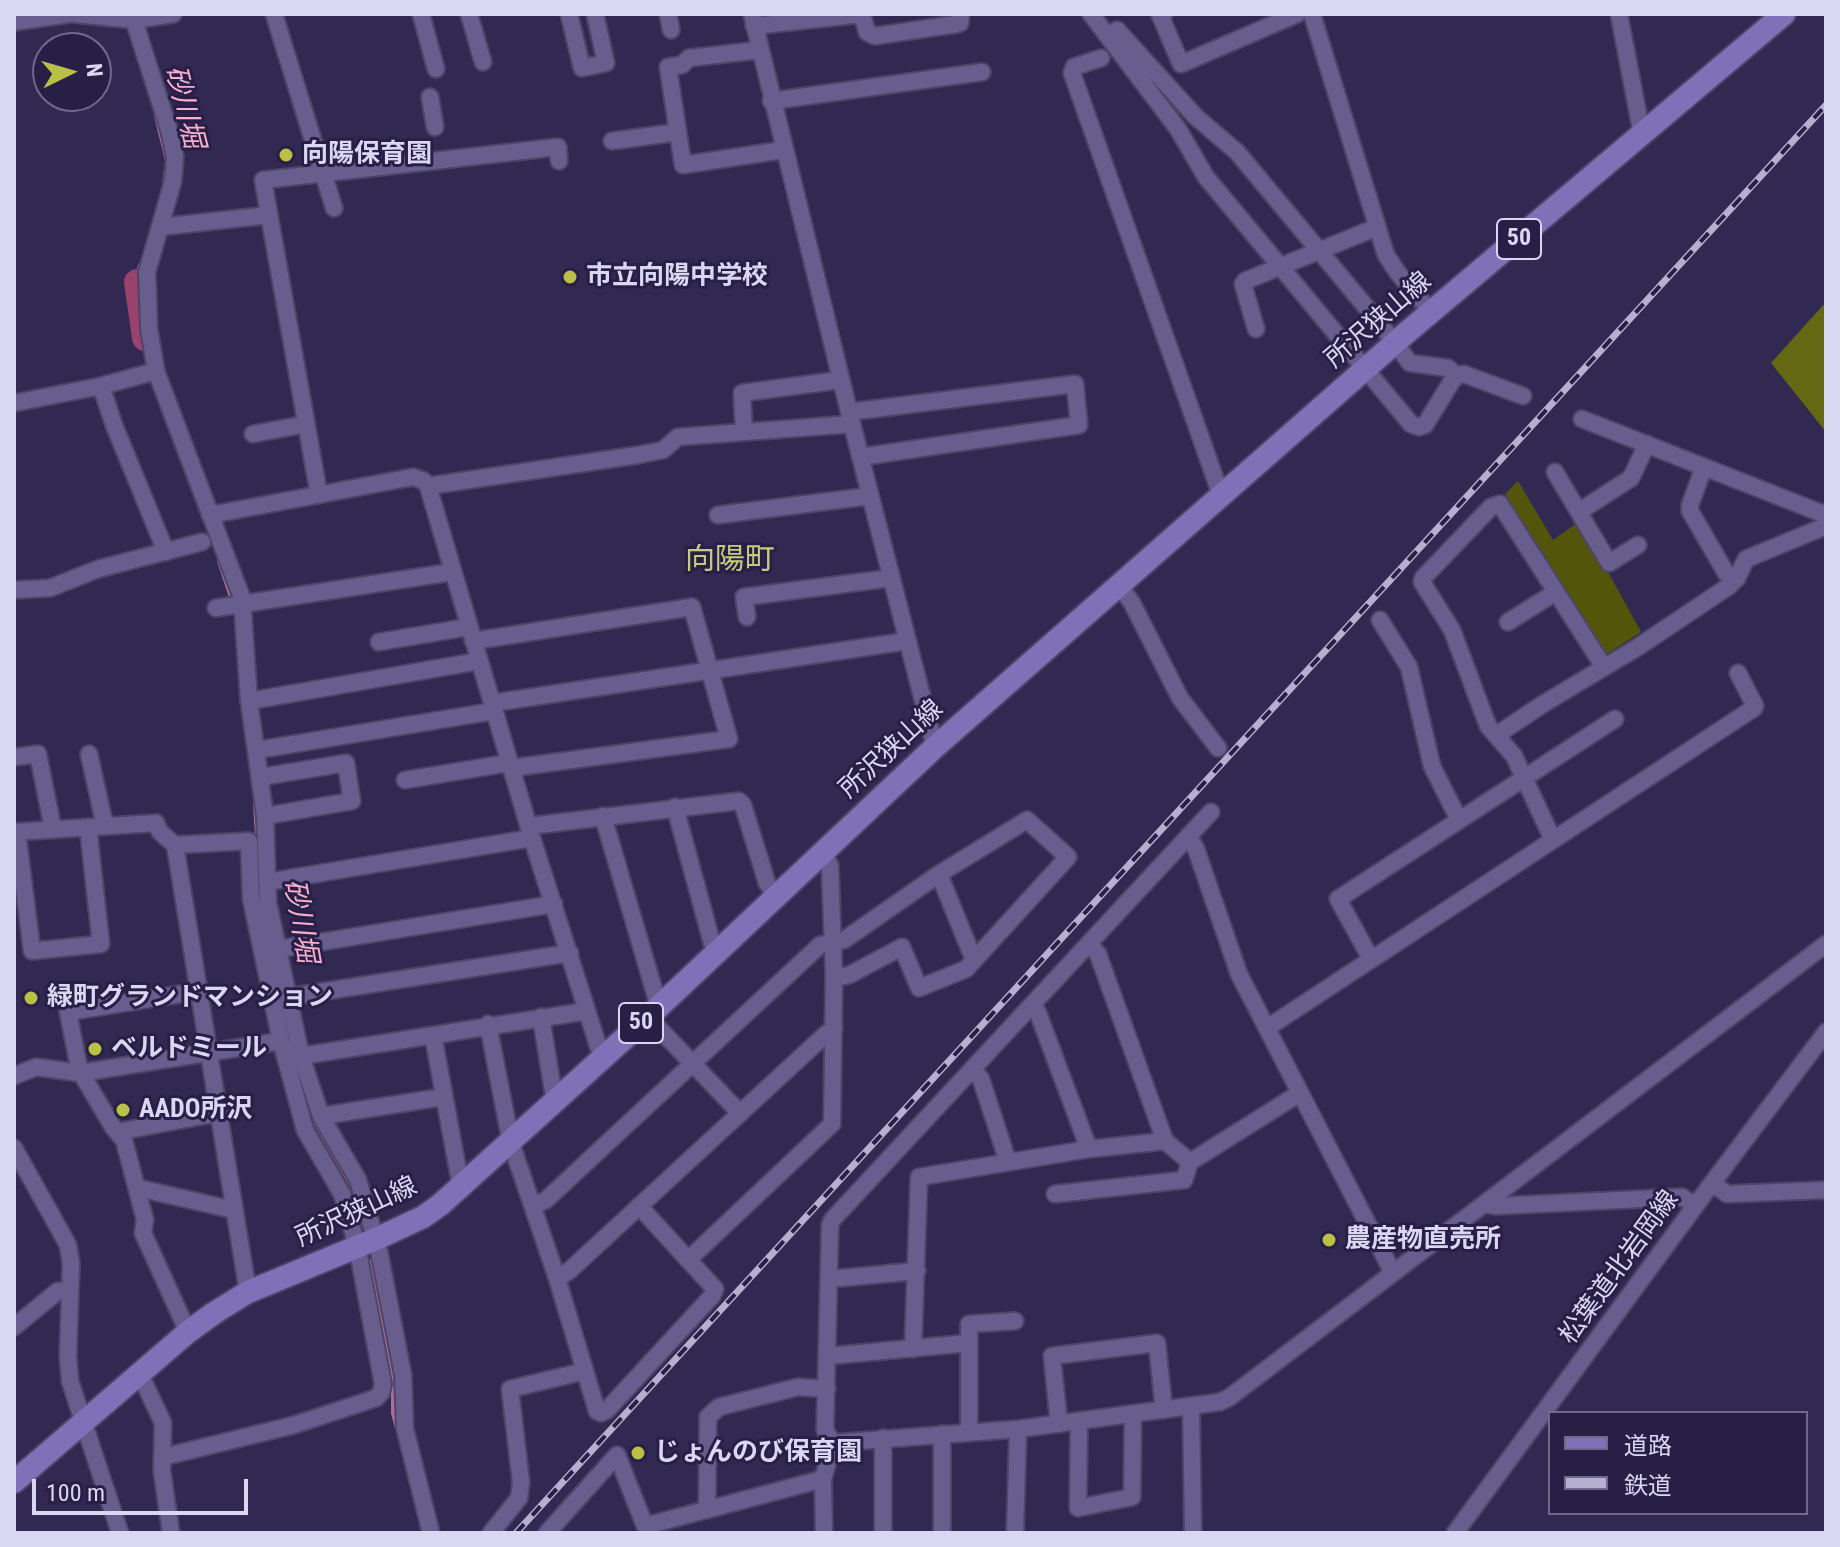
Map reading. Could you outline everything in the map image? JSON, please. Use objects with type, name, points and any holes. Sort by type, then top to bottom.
[{"type":"main road","name":"所沢狭山線","points":[[14,1482],[188,1332],[248,1292],[423,1217],[461,1187],[935,747],[1366,369],[1784,14]]},
{"type":"street","points":[[14,22],[72,14],[130,17],[173,14]]},
{"type":"street","points":[[274,14],[334,208]]},
{"type":"street","points":[[421,14],[436,69]]},
{"type":"street","points":[[469,14],[483,62]]},
{"type":"street","points":[[569,14],[582,68],[606,63],[595,14]]},
{"type":"street","points":[[935,747],[840,380],[753,20],[862,14],[867,32],[875,36],[957,24],[960,23],[961,14]]},
{"type":"street","points":[[1091,14],[1178,129],[1206,177],[1411,424],[1419,427],[1425,425],[1457,376],[1464,374],[1523,396]]},
{"type":"street","points":[[1102,14],[1193,113],[1237,152],[1410,363],[1448,368],[1457,376]]},
{"type":"street","points":[[1164,14],[1160,15],[1181,64],[1297,14]]},
{"type":"street","points":[[1312,14],[1386,255],[1432,313]]},
{"type":"street","points":[[1619,14],[1642,135]]},
{"type":"street","points":[[130,17],[169,130],[175,157],[173,181],[147,272],[149,329],[156,371],[242,605],[249,701],[265,816],[251,898],[281,1041],[305,1130],[366,1243],[403,1375],[405,1429],[431,1533]]},
{"type":"street","points":[[760,50],[689,58],[682,65],[668,67],[683,165],[783,150]]},
{"type":"street","points":[[1101,58],[1074,67],[1072,73],[1221,495]]},
{"type":"street","points":[[771,101],[982,72]]},
{"type":"street","points":[[430,97],[435,127]]},
{"type":"street","points":[[612,141],[678,132]]},
{"type":"street","points":[[319,495],[263,180],[558,147],[559,161]]},
{"type":"street","points":[[160,227],[269,215]]},
{"type":"street","points":[[1256,329],[1243,284],[1245,281],[1370,230]]},
{"type":"street","points":[[14,403],[101,386],[156,371]]},
{"type":"street","points":[[744,432],[742,393],[840,380]]},
{"type":"street","points":[[210,515],[413,477],[428,486],[660,451],[678,437],[850,418],[1075,384],[1079,425],[860,457]]},
{"type":"street","points":[[101,386],[166,552]]},
{"type":"street","points":[[1582,419],[1826,515]]},
{"type":"street","points":[[253,434],[306,424]]},
{"type":"street","points":[[1580,511],[1631,478],[1647,444]]},
{"type":"street","points":[[1704,467],[1690,511],[1726,573],[1737,578]]},
{"type":"street","points":[[1555,472],[1609,563],[1638,545]]},
{"type":"street","points":[[428,486],[530,832],[602,1058]]},
{"type":"street","points":[[718,515],[870,496]]},
{"type":"street","points":[[1553,840],[1514,756],[1486,721],[1451,627],[1422,582],[1423,578],[1491,507],[1498,504],[1604,667]]},
{"type":"street","points":[[1499,738],[1504,730],[1729,586],[1737,578],[1746,559],[1826,526]]},
{"type":"street","points":[[14,590],[50,588],[98,569],[202,542]]},
{"type":"street","points":[[216,608],[452,572]]},
{"type":"street","points":[[747,617],[744,597],[891,578]]},
{"type":"street","points":[[1120,586],[1132,603],[1180,698],[1218,748]]},
{"type":"street","points":[[1508,622],[1556,592]]},
{"type":"street","points":[[379,642],[692,607],[729,739],[405,780]]},
{"type":"street","points":[[1380,620],[1409,667],[1432,766],[1459,820]]},
{"type":"street","points":[[257,750],[710,670],[907,641]]},
{"type":"street","points":[[249,701],[479,661]]},
{"type":"street","points":[[1267,1028],[1754,708],[1738,673]]},
{"type":"street","points":[[1371,959],[1338,899],[1615,719]]},
{"type":"street","points":[[15,757],[38,754],[53,829]]},
{"type":"street","points":[[89,754],[105,826]]},
{"type":"street","points":[[261,777],[346,763],[352,801],[265,816]]},
{"type":"street","points":[[267,882],[603,816],[741,802],[767,883],[776,896]]},
{"type":"street","points":[[675,807],[715,954]]},
{"type":"street","points":[[824,1533],[823,1479],[833,1443],[825,1430],[830,1225],[833,1219],[1211,812]]},
{"type":"street","points":[[603,816],[653,1012],[693,1064],[740,1113]]},
{"type":"street","points":[[533,1206],[546,1200],[820,945],[844,940],[939,874],[1027,820],[1068,857],[966,969],[919,988],[902,947],[849,975],[834,978]]},
{"type":"street","points":[[88,827],[101,944],[32,951],[16,832],[53,829],[156,823],[160,832],[175,845],[248,1292]]},
{"type":"street","points":[[1188,836],[1196,849],[1239,974],[1393,1273]]},
{"type":"street","points":[[163,1457],[294,1425],[376,1398],[381,1393],[382,1370],[358,1180],[321,1116],[301,1056],[268,903],[267,882],[258,859],[249,841],[175,845]]},
{"type":"street","points":[[688,1260],[832,1124],[834,978],[830,866],[824,851]]},
{"type":"street","points":[[939,874],[974,960]]},
{"type":"street","points":[[278,949],[554,904]]},
{"type":"street","points":[[833,1443],[1018,1429],[1220,1402],[1230,1397],[1826,944]]},
{"type":"street","points":[[1090,945],[1098,954],[1165,1141],[1190,1162]]},
{"type":"street","points":[[288,997],[570,953]]},
{"type":"street","points":[[188,1332],[143,1233],[145,1220],[124,1140],[80,1073],[68,1012],[199,991]]},
{"type":"street","points":[[1033,1005],[1089,1149]]},
{"type":"street","points":[[301,1056],[488,1024],[587,1011]]},
{"type":"street","points":[[541,1017],[555,1103]]},
{"type":"street","points":[[488,1024],[511,1143],[557,1278],[597,1411],[607,1410],[712,1296],[715,1289],[639,1206]]},
{"type":"street","points":[[557,1278],[569,1271],[834,1029]]},
{"type":"street","name":"松葉道北岩岡線","points":[[1455,1533],[1826,1032]]},
{"type":"street","points":[[433,1035],[461,1187]]},
{"type":"street","points":[[14,1076],[36,1067],[80,1073],[281,1041]]},
{"type":"street","points":[[973,1070],[981,1079],[1008,1162]]},
{"type":"street","points":[[1055,1194],[1184,1180],[1190,1162],[1300,1093]]},
{"type":"street","points":[[321,1116],[443,1097]]},
{"type":"street","points":[[117,1132],[218,1113]]},
{"type":"street","points":[[913,1349],[919,1177],[1089,1149],[1165,1141]]},
{"type":"street","points":[[14,1148],[66,1237],[71,1263],[68,1370],[120,1533]]},
{"type":"street","points":[[1712,1183],[1727,1194],[1826,1190]]},
{"type":"street","points":[[138,1188],[234,1210]]},
{"type":"street","points":[[1484,1204],[1496,1206],[1682,1197],[1695,1205]]},
{"type":"street","points":[[829,1279],[917,1271]]},
{"type":"street","points":[[14,1327],[58,1291],[70,1291]]},
{"type":"street","points":[[969,1432],[969,1324],[1015,1321]]},
{"type":"street","points":[[828,1356],[969,1343]]},
{"type":"street","points":[[1059,1424],[1052,1356],[1157,1343],[1164,1410]]},
{"type":"street","points":[[491,1533],[519,1498],[521,1482],[510,1389],[585,1371]]},
{"type":"street","points":[[140,1374],[163,1423],[163,1457],[171,1533]]},
{"type":"street","points":[[707,1510],[708,1417],[719,1407],[798,1387],[827,1389]]},
{"type":"street","points":[[1191,1406],[1193,1533]]},
{"type":"street","points":[[1079,1421],[1078,1508],[1132,1497],[1133,1414]]},
{"type":"street","points":[[1015,1533],[1018,1429]]},
{"type":"street","points":[[942,1434],[942,1533]]},
{"type":"street","points":[[883,1438],[883,1533]]},
{"type":"street","points":[[547,1533],[617,1455],[642,1530],[823,1479]]},
{"type":"shaded area","points":[[1826,302],[1826,432],[1771,363]]},
{"type":"shaded area","points":[[1518,481],[1553,540],[1580,521],[1641,632],[1602,657],[1505,494]]},
{"type":"waterway","name":"砂川堀","points":[[156,116],[167,160],[164,186]]},
{"type":"waterway","name":"砂川堀","points":[[139,268],[143,259]]},
{"type":"waterway","name":"砂川堀","points":[[137,282],[145,338]]},
{"type":"waterway","name":"砂川堀","points":[[161,406],[202,514]]},
{"type":"waterway","name":"砂川堀","points":[[219,561],[231,597]]},
{"type":"waterway","name":"砂川堀","points":[[255,803],[261,902]]},
{"type":"waterway","name":"砂川堀","points":[[280,997],[284,1016]]},
{"type":"waterway","name":"砂川堀","points":[[310,1109],[351,1185],[362,1220]]},
{"type":"waterway","name":"砂川堀","points":[[371,1261],[393,1374],[393,1413],[398,1432]]},
{"type":"railway","points":[[516,1533],[1826,105]]},
{"type":"place","name":"向陽保育園","points":[[286,155]]},
{"type":"place","name":"市立向陽中学校","points":[[570,277]]},
{"type":"place","name":"緑町グランドマンション","points":[[31,998]]},
{"type":"place","name":"ベルドミール","points":[[95,1049]]},
{"type":"place","name":"AADO所沢","points":[[123,1110]]},
{"type":"place","name":"農産物直売所","points":[[1329,1240]]},
{"type":"place","name":"じょんのび保育園","points":[[638,1453]]},
{"type":"district","name":"向陽町","points":[[730,561]]}]
